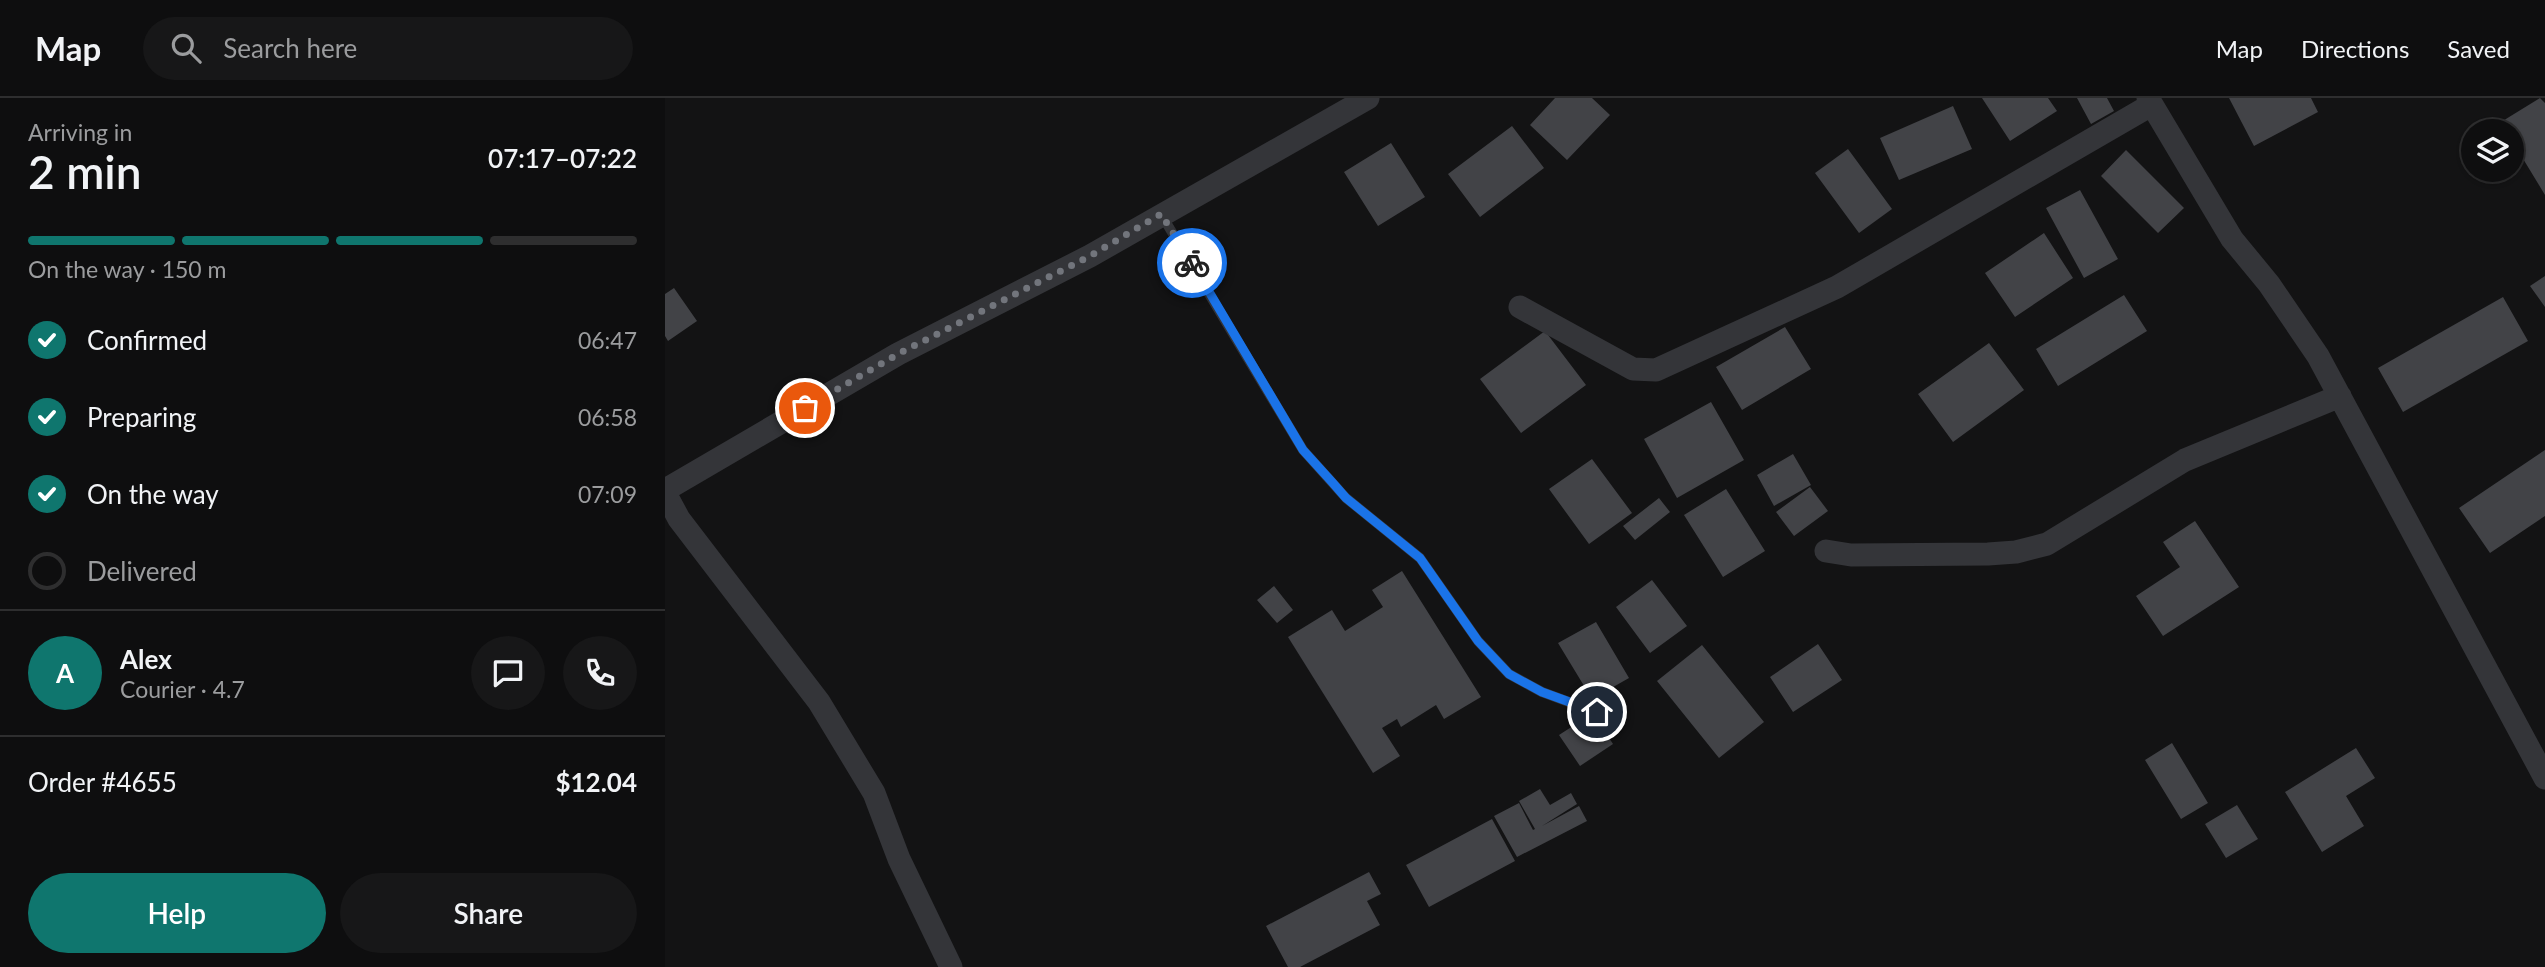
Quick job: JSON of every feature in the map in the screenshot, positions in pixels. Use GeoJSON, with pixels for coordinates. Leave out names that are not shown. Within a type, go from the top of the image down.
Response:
{"type":"FeatureCollection","features":[{"type":"Feature","properties":{"kind":"street"},"geometry":{"type":"LineString","coordinates":[[951,967],[899,859],[874,793],[819,702],[680,519],[665,491],[898,354],[1090,256],[1368,98]]}},
{"type":"Feature","properties":{"kind":"street"},"geometry":{"type":"LineString","coordinates":[[1520,307],[1633,369],[1656,370],[1837,287],[2149,102],[2232,239],[2276,294],[2318,356],[2545,778]]}},
{"type":"Feature","properties":{"kind":"street"},"geometry":{"type":"LineString","coordinates":[[1826,551],[1851,555],[1988,554],[2016,552],[2047,544],[2185,460],[2340,396]]}},
{"type":"Feature","properties":{"kind":"lane"},"geometry":{"type":"LineString","coordinates":[[1161,214],[1303,450],[1346,498],[1420,558],[1478,641],[1509,674],[1542,692],[1597,712]]}},
{"type":"Feature","properties":{"kind":"building"},"geometry":{"type":"Polygon","coordinates":[[[1555,98],[1592,98],[1610,115],[1567,160],[1530,125],[1555,98]]]}},
{"type":"Feature","properties":{"kind":"building"},"geometry":{"type":"Polygon","coordinates":[[[1982,98],[2048,98],[2057,111],[2010,141],[1982,98]]]}},
{"type":"Feature","properties":{"kind":"building"},"geometry":{"type":"Polygon","coordinates":[[[2077,98],[2107,98],[2114,111],[2091,124],[2077,98]]]}},
{"type":"Feature","properties":{"kind":"building"},"geometry":{"type":"Polygon","coordinates":[[[2229,98],[2311,98],[2318,112],[2254,146],[2229,98]]]}},
{"type":"Feature","properties":{"kind":"building"},"geometry":{"type":"Polygon","coordinates":[[[2540,98],[2545,103],[2545,195],[2524,160],[2524,119],[2506,119],[2540,98]]]}},
{"type":"Feature","properties":{"kind":"building"},"geometry":{"type":"Polygon","coordinates":[[[1953,106],[1972,149],[1899,180],[1880,138],[1953,106]]]}},
{"type":"Feature","properties":{"kind":"building"},"geometry":{"type":"Polygon","coordinates":[[[1512,126],[1544,168],[1480,217],[1448,174],[1512,126]]]}},
{"type":"Feature","properties":{"kind":"building"},"geometry":{"type":"Polygon","coordinates":[[[1391,143],[1425,197],[1378,226],[1344,172],[1391,143]]]}},
{"type":"Feature","properties":{"kind":"building"},"geometry":{"type":"Polygon","coordinates":[[[1848,149],[1892,209],[1859,233],[1815,173],[1848,149]]]}},
{"type":"Feature","properties":{"kind":"building"},"geometry":{"type":"Polygon","coordinates":[[[2126,150],[2184,208],[2158,233],[2101,176],[2126,150]]]}},
{"type":"Feature","properties":{"kind":"building"},"geometry":{"type":"Polygon","coordinates":[[[2080,190],[2118,259],[2084,278],[2046,208],[2080,190]]]}},
{"type":"Feature","properties":{"kind":"building"},"geometry":{"type":"Polygon","coordinates":[[[2044,233],[2073,278],[2015,317],[1985,273],[2044,233]]]}},
{"type":"Feature","properties":{"kind":"building"},"geometry":{"type":"Polygon","coordinates":[[[2545,276],[2545,307],[2530,286],[2545,276]]]}},
{"type":"Feature","properties":{"kind":"building"},"geometry":{"type":"Polygon","coordinates":[[[674,288],[697,321],[668,341],[665,336],[665,294],[674,288]]]}},
{"type":"Feature","properties":{"kind":"building"},"geometry":{"type":"Polygon","coordinates":[[[2124,295],[2147,331],[2058,386],[2036,349],[2124,295]]]}},
{"type":"Feature","properties":{"kind":"building"},"geometry":{"type":"Polygon","coordinates":[[[2503,297],[2528,341],[2403,412],[2378,368],[2503,297]]]}},
{"type":"Feature","properties":{"kind":"building"},"geometry":{"type":"Polygon","coordinates":[[[1785,327],[1811,369],[1742,410],[1716,367],[1785,327]]]}},
{"type":"Feature","properties":{"kind":"building"},"geometry":{"type":"Polygon","coordinates":[[[1545,331],[1586,385],[1521,433],[1480,379],[1545,331]]]}},
{"type":"Feature","properties":{"kind":"building"},"geometry":{"type":"Polygon","coordinates":[[[1989,343],[2024,390],[1953,442],[1918,394],[1989,343]]]}},
{"type":"Feature","properties":{"kind":"building"},"geometry":{"type":"Polygon","coordinates":[[[1711,402],[1744,460],[1677,498],[1644,439],[1711,402]]]}},
{"type":"Feature","properties":{"kind":"building"},"geometry":{"type":"Polygon","coordinates":[[[2545,450],[2545,516],[2490,553],[2459,508],[2545,450]]]}},
{"type":"Feature","properties":{"kind":"building"},"geometry":{"type":"Polygon","coordinates":[[[1793,454],[1811,485],[1774,506],[1757,475],[1793,454]]]}},
{"type":"Feature","properties":{"kind":"building"},"geometry":{"type":"Polygon","coordinates":[[[1592,459],[1632,513],[1589,544],[1549,489],[1592,459]]]}},
{"type":"Feature","properties":{"kind":"building"},"geometry":{"type":"Polygon","coordinates":[[[1810,487],[1828,511],[1794,536],[1776,512],[1810,487]]]}},
{"type":"Feature","properties":{"kind":"building"},"geometry":{"type":"Polygon","coordinates":[[[1726,489],[1765,551],[1723,577],[1684,515],[1726,489]]]}},
{"type":"Feature","properties":{"kind":"building"},"geometry":{"type":"Polygon","coordinates":[[[1659,498],[1670,512],[1635,540],[1623,526],[1659,498]]]}},
{"type":"Feature","properties":{"kind":"building"},"geometry":{"type":"Polygon","coordinates":[[[2195,521],[2239,587],[2163,636],[2136,596],[2180,567],[2163,542],[2195,521]]]}},
{"type":"Feature","properties":{"kind":"building"},"geometry":{"type":"Polygon","coordinates":[[[1402,571],[1481,697],[1444,719],[1436,705],[1401,727],[1397,719],[1382,728],[1400,756],[1373,773],[1288,637],[1332,610],[1345,631],[1383,607],[1372,590],[1402,571]]]}},
{"type":"Feature","properties":{"kind":"building"},"geometry":{"type":"Polygon","coordinates":[[[1652,580],[1687,626],[1650,653],[1616,607],[1652,580]]]}},
{"type":"Feature","properties":{"kind":"building"},"geometry":{"type":"Polygon","coordinates":[[[1274,586],[1293,610],[1277,623],[1257,600],[1274,586]]]}},
{"type":"Feature","properties":{"kind":"building"},"geometry":{"type":"Polygon","coordinates":[[[1596,622],[1629,678],[1592,699],[1558,643],[1596,622]]]}},
{"type":"Feature","properties":{"kind":"building"},"geometry":{"type":"Polygon","coordinates":[[[1818,644],[1842,680],[1793,712],[1770,677],[1818,644]]]}},
{"type":"Feature","properties":{"kind":"building"},"geometry":{"type":"Polygon","coordinates":[[[1702,645],[1764,722],[1719,758],[1657,681],[1702,645]]]}},
{"type":"Feature","properties":{"kind":"building"},"geometry":{"type":"Polygon","coordinates":[[[1593,713],[1613,744],[1580,766],[1559,735],[1593,713]]]}},
{"type":"Feature","properties":{"kind":"building"},"geometry":{"type":"Polygon","coordinates":[[[2172,743],[2208,803],[2181,819],[2145,760],[2172,743]]]}},
{"type":"Feature","properties":{"kind":"building"},"geometry":{"type":"Polygon","coordinates":[[[2356,748],[2375,778],[2346,796],[2364,826],[2322,852],[2285,792],[2356,748]]]}},
{"type":"Feature","properties":{"kind":"building"},"geometry":{"type":"Polygon","coordinates":[[[1540,789],[1550,805],[1571,793],[1577,804],[1542,826],[1579,806],[1587,821],[1517,857],[1494,816],[1519,803],[1533,830],[1535,829],[1519,801],[1540,789]]]}},
{"type":"Feature","properties":{"kind":"building"},"geometry":{"type":"Polygon","coordinates":[[[2237,805],[2258,839],[2226,858],[2205,824],[2237,805]]]}},
{"type":"Feature","properties":{"kind":"building"},"geometry":{"type":"Polygon","coordinates":[[[1492,819],[1515,861],[1429,907],[1406,865],[1492,819]]]}},
{"type":"Feature","properties":{"kind":"building"},"geometry":{"type":"Polygon","coordinates":[[[1369,872],[1381,894],[1367,901],[1380,925],[1300,967],[1288,967],[1266,926],[1369,872]]]}},
{"type":"Feature","properties":{"kind":"way so far"},"geometry":{"type":"LineString","coordinates":[[805,408],[898,354],[1090,256],[1161,214],[1192,263]]}},
{"type":"Feature","properties":{"kind":"route"},"geometry":{"type":"LineString","coordinates":[[1192,263],[1303,450],[1346,498],[1420,558],[1478,641],[1509,674],[1542,692],[1597,712]]}}]}
